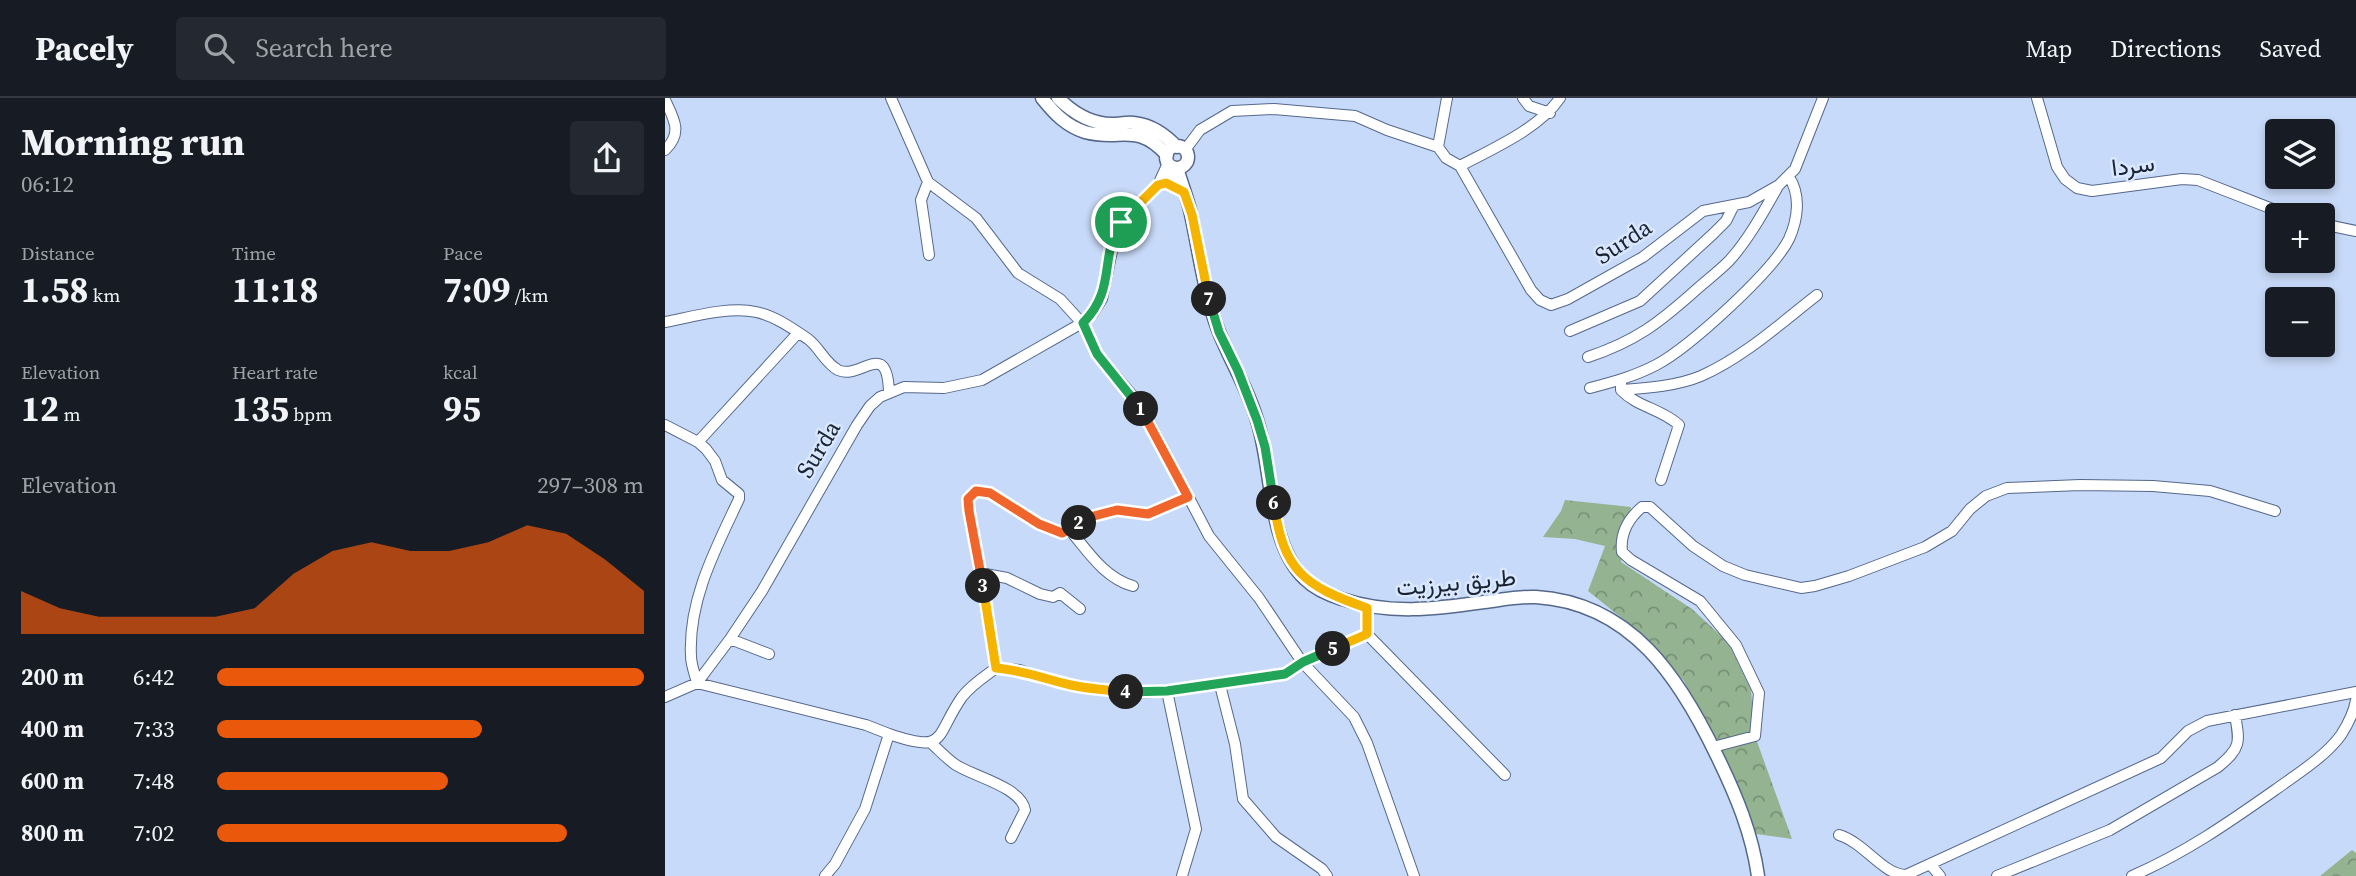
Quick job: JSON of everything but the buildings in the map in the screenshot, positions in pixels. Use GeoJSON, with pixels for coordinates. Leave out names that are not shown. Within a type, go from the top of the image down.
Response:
{"type":"FeatureCollection","features":[{"type":"Feature","properties":{"kind":"main road"},"geometry":{"type":"LineString","coordinates":[[1042,98],[1055,114],[1075,128],[1097,134],[1147,137],[1177,157],[1192,215]]}},
{"type":"Feature","properties":{"kind":"main road"},"geometry":{"type":"LineString","coordinates":[[1058,98],[1088,120],[1110,124],[1133,122],[1159,131],[1177,157],[1192,215]]}},
{"type":"Feature","properties":{"kind":"main road","name":"طريق بيرزيت"},"geometry":{"type":"LineString","coordinates":[[1192,215],[1200,261],[1219,332],[1257,420],[1269,470],[1277,530],[1287,554],[1304,579],[1318,589],[1367,608],[1425,609],[1538,597],[1576,604],[1598,612],[1622,626],[1643,643],[1685,694],[1737,797],[1748,827],[1758,876]]}},
{"type":"Feature","properties":{"kind":"street"},"geometry":{"type":"LineString","coordinates":[[891,98],[928,182],[976,218],[1019,274],[1060,299],[1083,323],[1097,354],[1136,400],[1209,536],[1259,598],[1303,662],[1354,717],[1367,743],[1415,876]]}},
{"type":"Feature","properties":{"kind":"street"},"geometry":{"type":"LineString","coordinates":[[1439,147],[1447,98]]}},
{"type":"Feature","properties":{"kind":"street"},"geometry":{"type":"LineString","coordinates":[[1523,98],[1529,106],[1549,113]]}},
{"type":"Feature","properties":{"kind":"street"},"geometry":{"type":"LineString","coordinates":[[1460,166],[1549,113],[1560,98]]}},
{"type":"Feature","properties":{"kind":"street","name":"Surda"},"geometry":{"type":"LineString","coordinates":[[665,696],[697,682],[730,639],[762,591],[870,406],[889,392],[916,386],[944,388],[982,380],[1083,323],[1102,299],[1117,227],[1162,184],[1177,157],[1200,130],[1232,111],[1274,109],[1355,116],[1439,147],[1446,158],[1460,166],[1531,290],[1540,300],[1551,305],[1568,299],[1643,257],[1703,211],[1733,207],[1764,195],[1779,185],[1789,177],[1806,144],[1823,98]]}},
{"type":"Feature","properties":{"kind":"street","name":"سردا"},"geometry":{"type":"LineString","coordinates":[[2037,98],[2057,167],[2065,179],[2077,188],[2092,191],[2182,179],[2199,180],[2265,206]]}},
{"type":"Feature","properties":{"kind":"street"},"geometry":{"type":"LineString","coordinates":[[665,100],[674,118],[677,133],[665,149]]}},
{"type":"Feature","properties":{"kind":"street"},"geometry":{"type":"LineString","coordinates":[[1621,385],[1689,343],[1767,268],[1788,240],[1794,223],[1797,208],[1795,186],[1789,177]]}},
{"type":"Feature","properties":{"kind":"street"},"geometry":{"type":"LineString","coordinates":[[928,182],[921,200],[929,255]]}},
{"type":"Feature","properties":{"kind":"street"},"geometry":{"type":"LineString","coordinates":[[1162,184],[1184,192]]}},
{"type":"Feature","properties":{"kind":"street"},"geometry":{"type":"LineString","coordinates":[[1588,357],[1610,350],[1648,331],[1730,260],[1779,185]]}},
{"type":"Feature","properties":{"kind":"street"},"geometry":{"type":"LineString","coordinates":[[1570,331],[1640,301],[1713,234],[1733,207]]}},
{"type":"Feature","properties":{"kind":"street"},"geometry":{"type":"LineString","coordinates":[[2335,227],[2356,231]]}},
{"type":"Feature","properties":{"kind":"street"},"geometry":{"type":"LineString","coordinates":[[1590,388],[1677,383],[1702,376],[1761,339],[1817,295]]}},
{"type":"Feature","properties":{"kind":"street"},"geometry":{"type":"LineString","coordinates":[[665,321],[746,310],[772,317],[818,348],[829,363],[839,370],[851,372],[868,363],[878,364],[886,372],[889,392]]}},
{"type":"Feature","properties":{"kind":"street"},"geometry":{"type":"LineString","coordinates":[[698,442],[798,333]]}},
{"type":"Feature","properties":{"kind":"street"},"geometry":{"type":"LineString","coordinates":[[1621,385],[1629,397],[1672,418],[1679,425],[1661,480]]}},
{"type":"Feature","properties":{"kind":"street"},"geometry":{"type":"LineString","coordinates":[[665,425],[698,442],[710,453],[722,480],[735,489],[739,499],[706,572],[696,603],[691,658],[697,682],[866,725],[908,740],[931,743],[954,764],[1004,788],[1020,799],[1025,810],[1011,838]]}},
{"type":"Feature","properties":{"kind":"street"},"geometry":{"type":"LineString","coordinates":[[1713,747],[1755,736],[1759,692],[1736,645],[1700,601],[1622,552],[1621,540],[1625,527],[1641,507],[1650,507],[1693,546],[1723,566],[1745,575],[1801,587],[1815,586],[1849,576],[1925,547],[1952,531],[1970,509],[1986,496],[2007,488],[2153,486],[2210,491],[2275,510]]}},
{"type":"Feature","properties":{"kind":"street"},"geometry":{"type":"LineString","coordinates":[[996,668],[969,511],[968,499],[976,491],[990,493],[1039,524],[1062,533],[1090,517],[1117,510],[1148,514],[1188,497]]}},
{"type":"Feature","properties":{"kind":"street"},"geometry":{"type":"LineString","coordinates":[[1069,529],[1105,571],[1133,586]]}},
{"type":"Feature","properties":{"kind":"street"},"geometry":{"type":"LineString","coordinates":[[980,573],[1007,578],[1040,594],[1053,597],[1060,593],[1080,609]]}},
{"type":"Feature","properties":{"kind":"street"},"geometry":{"type":"LineString","coordinates":[[1367,608],[1367,634],[1505,775]]}},
{"type":"Feature","properties":{"kind":"street"},"geometry":{"type":"LineString","coordinates":[[931,743],[940,736],[972,686],[996,668],[1020,670],[1076,686],[1140,693],[1167,691],[1285,674],[1303,662],[1367,634]]}},
{"type":"Feature","properties":{"kind":"street"},"geometry":{"type":"LineString","coordinates":[[730,639],[769,654]]}},
{"type":"Feature","properties":{"kind":"street"},"geometry":{"type":"LineString","coordinates":[[1220,685],[1235,744],[1243,799],[1276,837],[1322,869],[1327,876]]}},
{"type":"Feature","properties":{"kind":"street"},"geometry":{"type":"LineString","coordinates":[[1167,691],[1196,830],[1182,876]]}},
{"type":"Feature","properties":{"kind":"street"},"geometry":{"type":"LineString","coordinates":[[1839,835],[1848,837],[1865,849],[1892,873],[1906,876],[2161,758],[2197,725],[2356,692]]}},
{"type":"Feature","properties":{"kind":"street"},"geometry":{"type":"LineString","coordinates":[[2132,876],[2202,841],[2294,776],[2341,735],[2356,700]]}},
{"type":"Feature","properties":{"kind":"street"},"geometry":{"type":"LineString","coordinates":[[1997,876],[2110,830],[2218,767],[2234,754],[2238,746],[2235,715]]}},
{"type":"Feature","properties":{"kind":"street"},"geometry":{"type":"LineString","coordinates":[[825,876],[835,864],[865,809],[883,748],[890,734]]}},
{"type":"Feature","properties":{"kind":"street"},"geometry":{"type":"LineString","coordinates":[[1930,864],[1940,876]]}},
{"type":"Feature","properties":{"kind":"green space"},"geometry":{"type":"Polygon","coordinates":[[[1565,500],[1631,507],[1621,562],[1692,609],[1728,642],[1751,690],[1755,736],[1792,839],[1749,833],[1684,681],[1643,635],[1588,591],[1605,546],[1575,539],[1543,537],[1561,511],[1565,500]]]}},
{"type":"Feature","properties":{"kind":"green space"},"geometry":{"type":"Polygon","coordinates":[[[2352,850],[2356,853],[2356,876],[2320,876],[2352,850]]]}},
{"type":"Feature","properties":{"kind":"route"},"geometry":{"type":"LineString","coordinates":[[1166,183],[1177,186],[1184,192],[1192,215],[1200,261],[1219,332],[1249,396],[1265,447],[1277,530],[1287,554],[1304,579],[1318,589],[1367,608],[1367,634],[1303,662],[1285,674],[1220,685],[1140,693],[1076,686],[1020,670],[996,668],[969,511],[968,499],[976,491],[990,493],[1039,524],[1062,533],[1090,517],[1117,510],[1148,514],[1188,497],[1147,418],[1136,400],[1097,354],[1083,323],[1102,299],[1115,234],[1121,222],[1158,185],[1166,183]]}}]}
